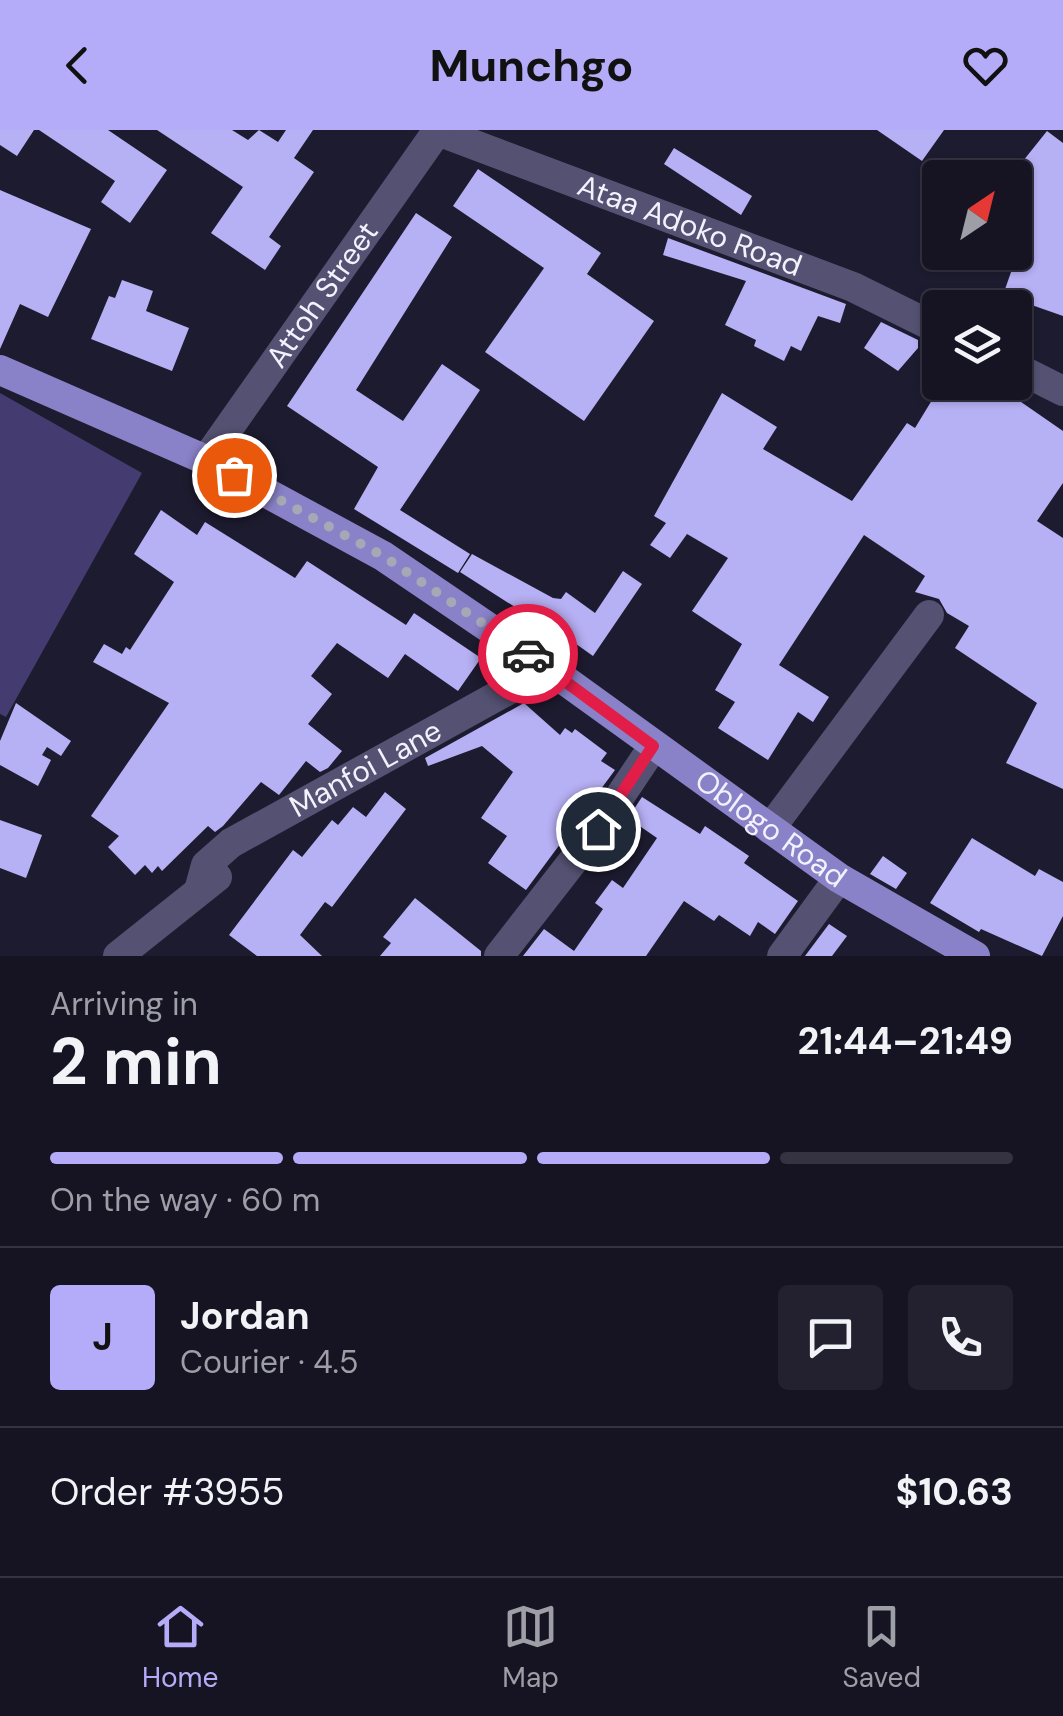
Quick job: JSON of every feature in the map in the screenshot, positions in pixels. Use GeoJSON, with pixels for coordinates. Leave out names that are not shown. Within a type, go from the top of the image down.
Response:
{"type":"FeatureCollection","features":[{"type":"Feature","properties":{"kind":"main road","name":"Oblogo Road"},"geometry":{"type":"LineString","coordinates":[[0,370],[206,460],[383,556],[548,668],[839,878],[975,956]]}},
{"type":"Feature","properties":{"kind":"street","name":"Ataa Adoko Road"},"geometry":{"type":"LineString","coordinates":[[437,130],[853,287],[922,321]]}},
{"type":"Feature","properties":{"kind":"street","name":"Attoh Street"},"geometry":{"type":"LineString","coordinates":[[206,460],[437,130]]}},
{"type":"Feature","properties":{"kind":"street"},"geometry":{"type":"LineString","coordinates":[[1032,376],[1063,391]]}},
{"type":"Feature","properties":{"kind":"street"},"geometry":{"type":"LineString","coordinates":[[770,829],[929,615]]}},
{"type":"Feature","properties":{"kind":"street","name":"Manfoi Lane"},"geometry":{"type":"LineString","coordinates":[[200,887],[206,866],[231,843],[548,668]]}},
{"type":"Feature","properties":{"kind":"street"},"geometry":{"type":"LineString","coordinates":[[499,956],[598,829],[653,746]]}},
{"type":"Feature","properties":{"kind":"street","name":"Manfoi Lane"},"geometry":{"type":"LineString","coordinates":[[118,956],[200,887],[228,870]]}},
{"type":"Feature","properties":{"kind":"street"},"geometry":{"type":"LineString","coordinates":[[782,956],[839,878]]}},
{"type":"Feature","properties":{"kind":"shaded area"},"geometry":{"type":"Polygon","coordinates":[[[0,393],[142,473],[6,717],[0,714],[0,393]]]}},
{"type":"Feature","properties":{"kind":"building"},"geometry":{"type":"Polygon","coordinates":[[[0,130],[34,130],[17,156],[0,145],[0,130]]]}},
{"type":"Feature","properties":{"kind":"building"},"geometry":{"type":"Polygon","coordinates":[[[39,130],[108,130],[167,170],[130,223],[101,202],[115,181],[39,130]]]}},
{"type":"Feature","properties":{"kind":"building"},"geometry":{"type":"Polygon","coordinates":[[[157,130],[232,130],[248,140],[259,130],[278,142],[286,130],[313,130],[294,158],[314,172],[269,237],[281,246],[265,270],[211,233],[243,187],[157,130]]]}},
{"type":"Feature","properties":{"kind":"building"},"geometry":{"type":"Polygon","coordinates":[[[877,130],[944,130],[922,161],[877,130]]]}},
{"type":"Feature","properties":{"kind":"building"},"geometry":{"type":"Polygon","coordinates":[[[1047,131],[1063,143],[1063,316],[1032,305],[1032,290],[1005,290],[1012,270],[1032,270],[1032,160],[1024,160],[1047,131]]]}},
{"type":"Feature","properties":{"kind":"building"},"geometry":{"type":"Polygon","coordinates":[[[674,148],[752,196],[741,215],[664,164],[674,148]]]}},
{"type":"Feature","properties":{"kind":"building"},"geometry":{"type":"Polygon","coordinates":[[[478,169],[601,253],[587,274],[654,321],[584,421],[485,352],[544,268],[453,206],[478,169]]]}},
{"type":"Feature","properties":{"kind":"building"},"geometry":{"type":"Polygon","coordinates":[[[0,190],[91,229],[48,317],[20,304],[0,349],[0,190]]]}},
{"type":"Feature","properties":{"kind":"building"},"geometry":{"type":"Polygon","coordinates":[[[416,213],[452,237],[356,390],[403,421],[442,364],[480,390],[400,510],[470,554],[458,573],[354,509],[378,467],[287,406],[416,213]]]}},
{"type":"Feature","properties":{"kind":"building"},"geometry":{"type":"Polygon","coordinates":[[[668,238],[846,304],[840,323],[818,316],[801,351],[791,346],[784,361],[754,346],[756,340],[725,325],[746,281],[663,255],[668,238]]]}},
{"type":"Feature","properties":{"kind":"building"},"geometry":{"type":"Polygon","coordinates":[[[122,280],[153,291],[146,311],[189,328],[172,371],[91,339],[109,296],[115,298],[122,280]]]}},
{"type":"Feature","properties":{"kind":"building"},"geometry":{"type":"Polygon","coordinates":[[[881,322],[918,340],[918,348],[898,371],[864,348],[881,322]]]}},
{"type":"Feature","properties":{"kind":"building"},"geometry":{"type":"Polygon","coordinates":[[[722,393],[777,427],[763,449],[852,501],[907,423],[915,428],[932,400],[1018,400],[1063,431],[1063,483],[1037,521],[1063,538],[1063,789],[1006,763],[1037,703],[955,648],[969,626],[947,613],[939,599],[915,592],[925,576],[864,535],[779,665],[829,697],[813,722],[798,712],[768,760],[718,728],[735,702],[715,690],[742,644],[692,611],[728,558],[687,534],[670,558],[650,545],[666,523],[654,516],[722,393]]]}},
{"type":"Feature","properties":{"kind":"building"},"geometry":{"type":"Polygon","coordinates":[[[161,510],[197,535],[205,522],[295,578],[307,561],[406,625],[414,613],[481,658],[458,691],[405,654],[388,678],[337,643],[311,676],[332,694],[308,724],[342,751],[328,768],[320,772],[306,761],[279,795],[261,782],[215,832],[208,826],[162,871],[158,866],[152,873],[145,865],[135,875],[108,847],[119,836],[91,816],[169,703],[93,662],[104,644],[122,654],[126,647],[130,650],[174,582],[134,554],[161,510]]]}},
{"type":"Feature","properties":{"kind":"building"},"geometry":{"type":"Polygon","coordinates":[[[472,554],[553,598],[561,599],[566,592],[595,613],[623,571],[642,584],[593,656],[531,612],[529,616],[460,572],[472,554]]]}},
{"type":"Feature","properties":{"kind":"building"},"geometry":{"type":"Polygon","coordinates":[[[16,703],[71,741],[61,756],[47,747],[42,755],[51,760],[38,786],[0,765],[0,741],[16,703]]]}},
{"type":"Feature","properties":{"kind":"building"},"geometry":{"type":"Polygon","coordinates":[[[524,703],[560,735],[565,728],[572,733],[575,729],[607,753],[601,761],[615,770],[526,890],[488,863],[507,836],[481,818],[513,772],[482,746],[428,766],[425,758],[524,703]]]}},
{"type":"Feature","properties":{"kind":"building"},"geometry":{"type":"Polygon","coordinates":[[[385,792],[406,809],[332,907],[325,902],[300,935],[322,956],[257,956],[229,935],[293,850],[302,857],[332,820],[338,825],[353,807],[366,817],[385,792]]]}},
{"type":"Feature","properties":{"kind":"building"},"geometry":{"type":"Polygon","coordinates":[[[642,797],[700,834],[705,826],[749,856],[744,863],[798,901],[775,934],[758,922],[750,936],[719,915],[714,921],[684,901],[646,956],[523,956],[544,929],[574,951],[603,909],[595,903],[612,880],[623,888],[657,838],[628,818],[642,797]]]}},
{"type":"Feature","properties":{"kind":"building"},"geometry":{"type":"Polygon","coordinates":[[[0,820],[42,835],[26,878],[0,868],[0,820]]]}},
{"type":"Feature","properties":{"kind":"building"},"geometry":{"type":"Polygon","coordinates":[[[972,838],[1035,876],[1039,869],[1063,882],[1063,916],[1042,956],[981,929],[979,932],[930,903],[972,838]]]}},
{"type":"Feature","properties":{"kind":"building"},"geometry":{"type":"Polygon","coordinates":[[[883,856],[907,873],[896,889],[870,874],[883,856]]]}},
{"type":"Feature","properties":{"kind":"building"},"geometry":{"type":"Polygon","coordinates":[[[415,898],[481,951],[481,956],[380,956],[391,943],[383,937],[415,898]]]}},
{"type":"Feature","properties":{"kind":"building"},"geometry":{"type":"Polygon","coordinates":[[[829,924],[847,936],[832,956],[805,956],[829,924]]]}},
{"type":"Feature","properties":{"kind":"way so far"},"geometry":{"type":"LineString","coordinates":[[234,475],[383,556],[528,654]]}},
{"type":"Feature","properties":{"kind":"route"},"geometry":{"type":"LineString","coordinates":[[528,654],[653,746],[598,829]]}}]}
